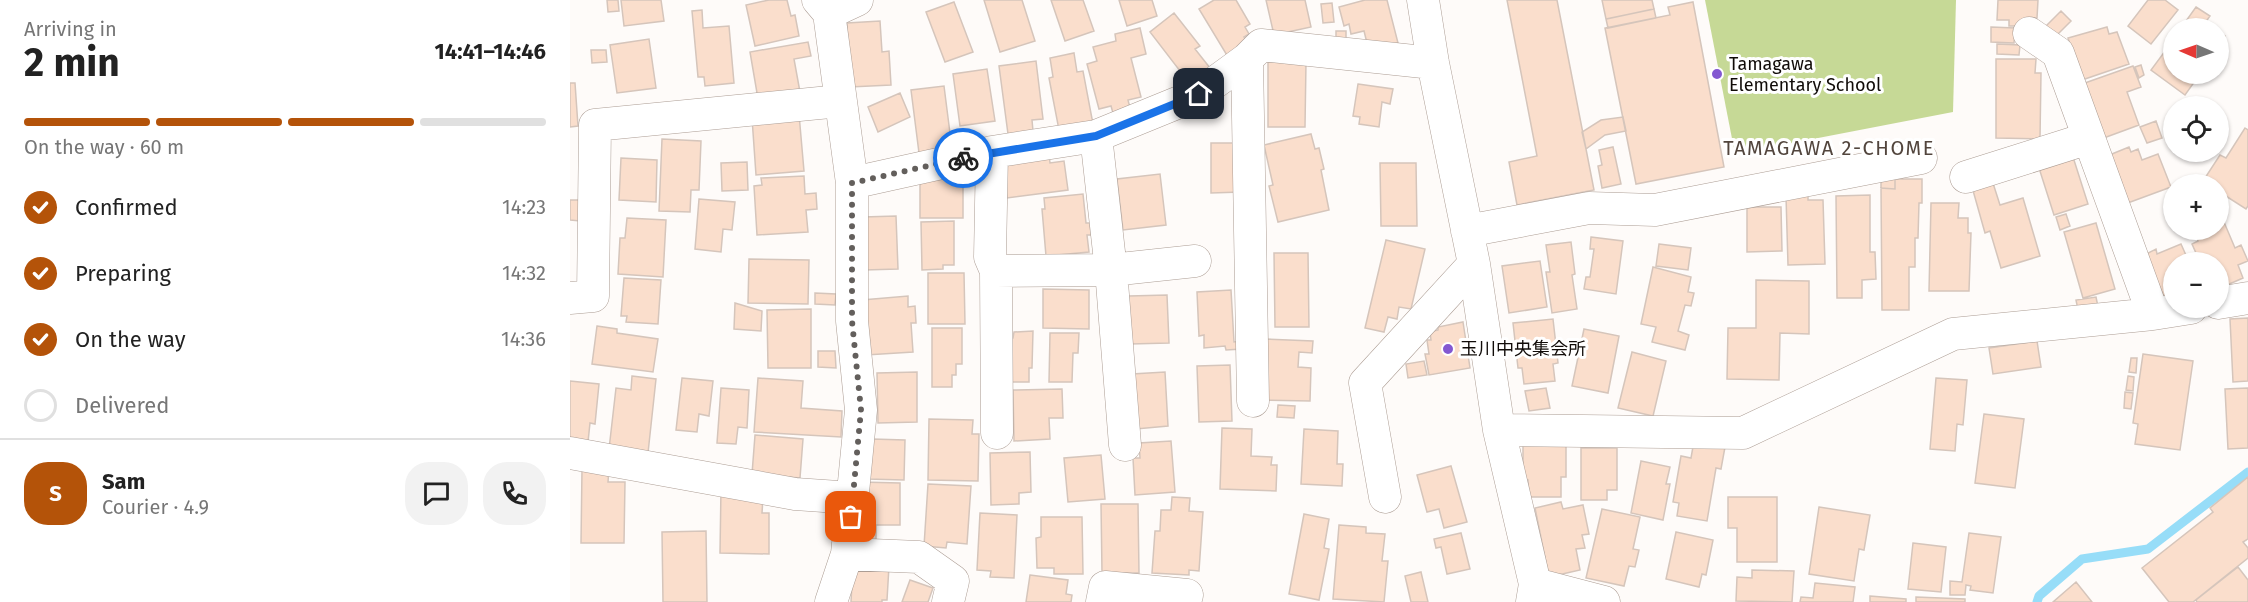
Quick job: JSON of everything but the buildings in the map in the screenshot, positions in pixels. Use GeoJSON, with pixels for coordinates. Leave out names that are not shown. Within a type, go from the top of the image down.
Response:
{"type":"FeatureCollection","features":[{"type":"Feature","properties":{"kind":"street"},"geometry":{"type":"LineString","coordinates":[[831,602],[847,554],[861,410],[852,321],[852,183],[823,7],[857,0]]}},
{"type":"Feature","properties":{"kind":"street"},"geometry":{"type":"LineString","coordinates":[[1423,0],[1433,63],[1474,264],[1500,430],[1534,593],[1604,602]]}},
{"type":"Feature","properties":{"kind":"street"},"geometry":{"type":"LineString","coordinates":[[2029,33],[2058,53],[2153,314]]}},
{"type":"Feature","properties":{"kind":"street"},"geometry":{"type":"LineString","coordinates":[[852,183],[992,152],[1096,136],[1199,94],[1247,59],[1261,45],[1433,63]]}},
{"type":"Feature","properties":{"kind":"street"},"geometry":{"type":"LineString","coordinates":[[1247,59],[1253,401]]}},
{"type":"Feature","properties":{"kind":"street"},"geometry":{"type":"LineString","coordinates":[[570,298],[593,296],[595,124],[840,100]]}},
{"type":"Feature","properties":{"kind":"street"},"geometry":{"type":"LineString","coordinates":[[1096,136],[1111,270],[1125,445]]}},
{"type":"Feature","properties":{"kind":"street"},"geometry":{"type":"LineString","coordinates":[[1966,177],[2089,138]]}},
{"type":"Feature","properties":{"kind":"street"},"geometry":{"type":"LineString","coordinates":[[992,152],[990,257],[996,271],[997,433]]}},
{"type":"Feature","properties":{"kind":"street"},"geometry":{"type":"LineString","coordinates":[[1467,231],[1589,208],[1655,210],[1921,158]]}},
{"type":"Feature","properties":{"kind":"street"},"geometry":{"type":"LineString","coordinates":[[996,271],[1111,270],[1195,261]]}},
{"type":"Feature","properties":{"kind":"street"},"geometry":{"type":"LineString","coordinates":[[1385,497],[1365,383],[1474,264]]}},
{"type":"Feature","properties":{"kind":"street"},"geometry":{"type":"LineString","coordinates":[[2229,301],[2248,298]]}},
{"type":"Feature","properties":{"kind":"street"},"geometry":{"type":"LineString","coordinates":[[1500,430],[1743,434],[1953,334],[2163,312]]}},
{"type":"Feature","properties":{"kind":"street"},"geometry":{"type":"LineString","coordinates":[[570,453],[795,494],[853,498]]}},
{"type":"Feature","properties":{"kind":"street"},"geometry":{"type":"LineString","coordinates":[[847,554],[919,557],[953,581],[952,600]]}},
{"type":"Feature","properties":{"kind":"street"},"geometry":{"type":"LineString","coordinates":[[1102,602],[1105,587],[1186,595],[1185,602]]}},
{"type":"Feature","properties":{"kind":"green space"},"geometry":{"type":"Polygon","coordinates":[[[1705,0],[1956,0],[1953,112],[1735,154],[1705,0]]]}},
{"type":"Feature","properties":{"kind":"waterway"},"geometry":{"type":"LineString","coordinates":[[2037,602],[2039,596],[2082,559],[2148,549],[2248,472]]}},
{"type":"Feature","properties":{"kind":"way so far"},"geometry":{"type":"LineString","coordinates":[[851,517],[861,410],[852,321],[852,183],[963,158]]}},
{"type":"Feature","properties":{"kind":"place","name":"Tamagawa Elementary School"},"geometry":{"type":"Point","coordinates":[1717,74]}},
{"type":"Feature","properties":{"kind":"place","name":"玉川中央集会所"},"geometry":{"type":"Point","coordinates":[1448,349]}},
{"type":"Feature","properties":{"kind":"district","name":"TAMAGAWA 2-CHOME"},"geometry":{"type":"Point","coordinates":[1829,148]}},
{"type":"Feature","properties":{"kind":"route"},"geometry":{"type":"LineString","coordinates":[[963,158],[1096,136],[1199,94]]}}]}
